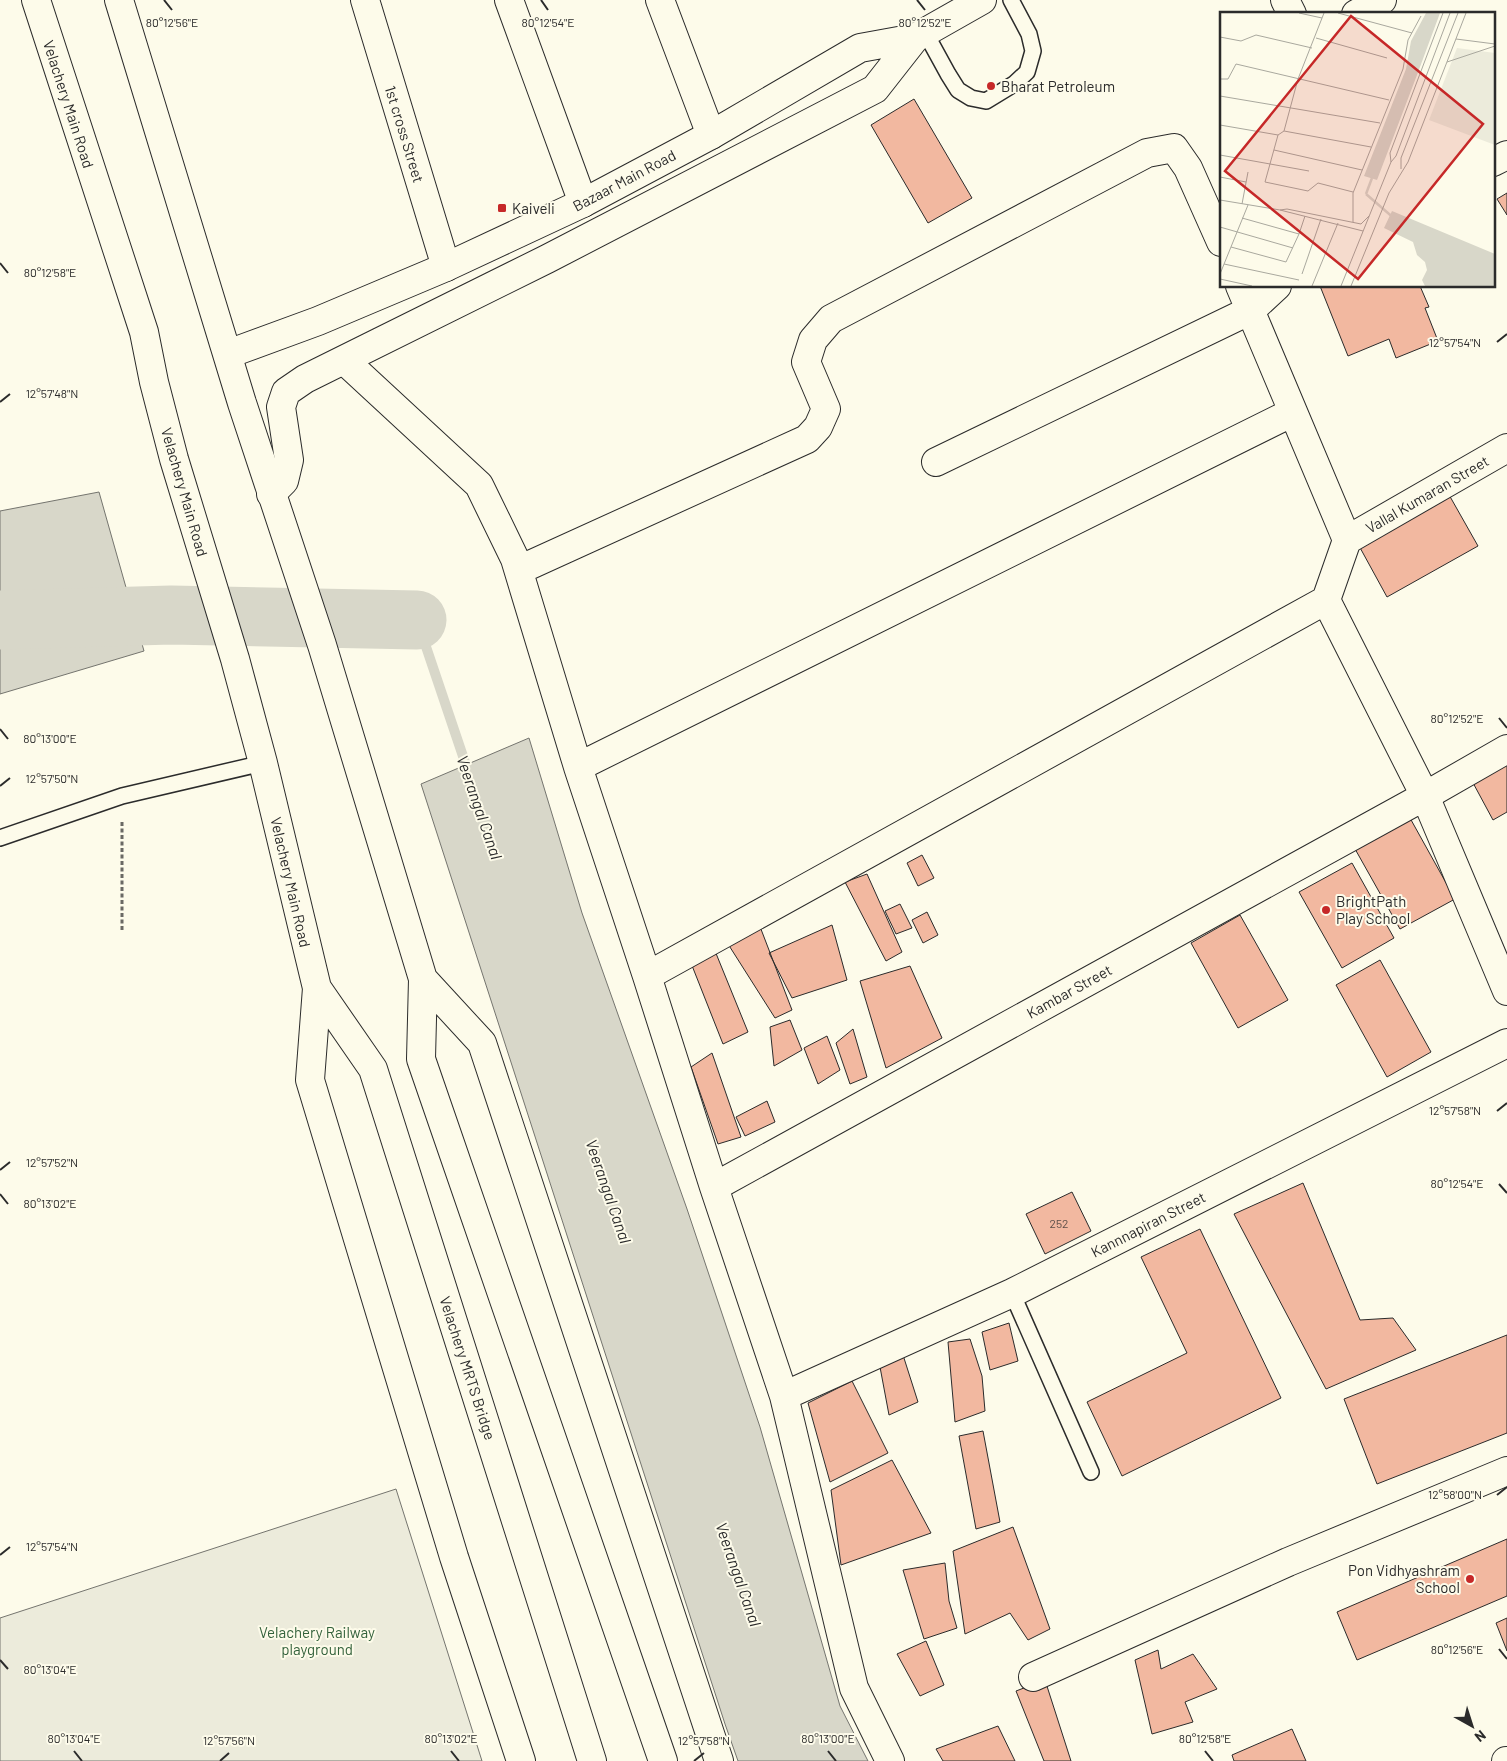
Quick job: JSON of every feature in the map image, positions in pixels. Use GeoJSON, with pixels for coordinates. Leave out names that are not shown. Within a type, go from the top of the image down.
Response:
{"type":"FeatureCollection","features":[{"type":"Feature","properties":{"kind":"street","name":"Velachery Main Road"},"geometry":{"type":"LineString","coordinates":[[36,0],[144,332],[154,382],[174,459],[235,658],[263,763],[316,988]]}},
{"type":"Feature","properties":{"kind":"street"},"geometry":{"type":"LineString","coordinates":[[118,0],[271,494],[322,645],[423,980],[421,1059],[663,1761]]}},
{"type":"Feature","properties":{"kind":"street","name":"1st cross Street"},"geometry":{"type":"LineString","coordinates":[[365,0],[446,267]]}},
{"type":"Feature","properties":{"kind":"street"},"geometry":{"type":"LineString","coordinates":[[509,0],[583,203]]}},
{"type":"Feature","properties":{"kind":"street"},"geometry":{"type":"LineString","coordinates":[[660,0],[711,135]]}},
{"type":"Feature","properties":{"kind":"street","name":"Bazaar Main Road"},"geometry":{"type":"LineString","coordinates":[[228,354],[318,321],[446,267],[583,203],[711,135],[860,48],[920,35],[982,0]]}},
{"type":"Feature","properties":{"kind":"street"},"geometry":{"type":"LineString","coordinates":[[1285,0],[1291,12]]}},
{"type":"Feature","properties":{"kind":"street"},"geometry":{"type":"LineString","coordinates":[[1360,12],[1382,0]]}},
{"type":"Feature","properties":{"kind":"street"},"geometry":{"type":"LineString","coordinates":[[271,494],[284,481],[289,460],[281,407],[286,392],[305,379],[345,361],[547,259],[875,89],[920,35]]}},
{"type":"Feature","properties":{"kind":"street"},"geometry":{"type":"LineString","coordinates":[[519,570],[808,439],[818,427],[826,408],[806,362],[813,340],[831,318],[1147,153],[1174,148],[1188,168],[1220,240]]}},
{"type":"Feature","properties":{"kind":"street"},"geometry":{"type":"LineString","coordinates":[[1494,162],[1507,155]]}},
{"type":"Feature","properties":{"kind":"street"},"geometry":{"type":"LineString","coordinates":[[936,462],[1246,298],[1272,288]]}},
{"type":"Feature","properties":{"kind":"street"},"geometry":{"type":"LineString","coordinates":[[647,976],[1326,600],[1347,540],[1246,298]]}},
{"type":"Feature","properties":{"kind":"street"},"geometry":{"type":"LineString","coordinates":[[345,361],[479,485],[519,570],[578,767],[784,1396],[854,1688],[890,1761]]}},
{"type":"Feature","properties":{"kind":"street"},"geometry":{"type":"LineString","coordinates":[[578,767],[1293,412]]}},
{"type":"Feature","properties":{"kind":"street","name":"Vallal Kumaran Street"},"geometry":{"type":"LineString","coordinates":[[1347,540],[1507,448]]}},
{"type":"Feature","properties":{"kind":"street"},"geometry":{"type":"LineString","coordinates":[[1326,600],[1425,796],[1507,991]]}},
{"type":"Feature","properties":{"kind":"street","name":"Kambar Street"},"geometry":{"type":"LineString","coordinates":[[714,1187],[1507,749]]}},
{"type":"Feature","properties":{"kind":"street"},"geometry":{"type":"LineString","coordinates":[[423,980],[482,1043],[719,1761]]}},
{"type":"Feature","properties":{"kind":"street"},"geometry":{"type":"LineString","coordinates":[[316,988],[310,1080],[454,1557],[521,1761]]}},
{"type":"Feature","properties":{"kind":"street","name":"Velachery MRTS Bridge"},"geometry":{"type":"LineString","coordinates":[[316,988],[373,1069],[592,1761]]}},
{"type":"Feature","properties":{"kind":"street","name":"Kannnapiran Street"},"geometry":{"type":"LineString","coordinates":[[784,1396],[1012,1293],[1507,1043]]}},
{"type":"Feature","properties":{"kind":"street"},"geometry":{"type":"LineString","coordinates":[[1032,1677],[1288,1562],[1507,1470]]}},
{"type":"Feature","properties":{"kind":"lane"},"geometry":{"type":"LineString","coordinates":[[920,35],[958,90],[971,98],[986,101],[1014,84],[1027,72],[1033,52],[1029,34],[1012,0]]}},
{"type":"Feature","properties":{"kind":"lane"},"geometry":{"type":"LineString","coordinates":[[0,838],[122,796],[263,763]]}},
{"type":"Feature","properties":{"kind":"lane"},"geometry":{"type":"LineString","coordinates":[[1012,1293],[1091,1472]]}},
{"type":"Feature","properties":{"kind":"path"},"geometry":{"type":"LineString","coordinates":[[122,796],[122,930]]}},
{"type":"Feature","properties":{"kind":"green space","name":"Velachery Railway playground"},"geometry":{"type":"Polygon","coordinates":[[[396,1489],[482,1761],[0,1761],[0,1618],[396,1489]]]}},
{"type":"Feature","properties":{"kind":"water"},"geometry":{"type":"Polygon","coordinates":[[[99,492],[144,651],[0,694],[0,511],[99,492]]]}},
{"type":"Feature","properties":{"kind":"water"},"geometry":{"type":"Polygon","coordinates":[[[529,738],[582,913],[687,1209],[760,1427],[840,1706],[868,1761],[738,1761],[725,1724],[421,784],[529,738]]]}},
{"type":"Feature","properties":{"kind":"building"},"geometry":{"type":"Polygon","coordinates":[[[914,99],[972,198],[928,223],[871,125],[914,99]]]}},
{"type":"Feature","properties":{"kind":"building"},"geometry":{"type":"Polygon","coordinates":[[[1507,193],[1507,215],[1497,199],[1507,193]]]}},
{"type":"Feature","properties":{"kind":"building"},"geometry":{"type":"Polygon","coordinates":[[[1321,288],[1421,288],[1429,307],[1425,308],[1438,341],[1396,358],[1389,339],[1348,356],[1321,288]]]}},
{"type":"Feature","properties":{"kind":"building"},"geometry":{"type":"Polygon","coordinates":[[[1448,493],[1478,546],[1387,597],[1358,544],[1448,493]]]}},
{"type":"Feature","properties":{"kind":"building"},"geometry":{"type":"Polygon","coordinates":[[[1507,761],[1507,812],[1493,820],[1472,781],[1507,761]]]}},
{"type":"Feature","properties":{"kind":"building"},"geometry":{"type":"Polygon","coordinates":[[[1405,809],[1455,899],[1400,929],[1350,840],[1405,809]]]}},
{"type":"Feature","properties":{"kind":"building"},"geometry":{"type":"Polygon","coordinates":[[[922,855],[934,878],[918,886],[907,863],[922,855]]]}},
{"type":"Feature","properties":{"kind":"building"},"geometry":{"type":"Polygon","coordinates":[[[1352,863],[1394,938],[1342,968],[1299,892],[1352,863]]]}},
{"type":"Feature","properties":{"kind":"building"},"geometry":{"type":"Polygon","coordinates":[[[867,874],[902,952],[886,961],[845,882],[867,874]]]}},
{"type":"Feature","properties":{"kind":"building"},"geometry":{"type":"Polygon","coordinates":[[[900,904],[912,928],[896,934],[885,911],[900,904]]]}},
{"type":"Feature","properties":{"kind":"building"},"geometry":{"type":"Polygon","coordinates":[[[927,912],[938,935],[923,943],[912,920],[927,912]]]}},
{"type":"Feature","properties":{"kind":"building"},"geometry":{"type":"Polygon","coordinates":[[[1240,915],[1288,1000],[1238,1028],[1191,943],[1240,915]]]}},
{"type":"Feature","properties":{"kind":"building"},"geometry":{"type":"Polygon","coordinates":[[[759,924],[792,1010],[775,1018],[728,944],[759,924]]]}},
{"type":"Feature","properties":{"kind":"building"},"geometry":{"type":"Polygon","coordinates":[[[832,925],[847,980],[792,998],[769,953],[832,925]]]}},
{"type":"Feature","properties":{"kind":"building"},"geometry":{"type":"Polygon","coordinates":[[[713,946],[748,1032],[723,1044],[689,958],[713,946]]]}},
{"type":"Feature","properties":{"kind":"building"},"geometry":{"type":"Polygon","coordinates":[[[1380,960],[1431,1052],[1387,1077],[1336,985],[1380,960]]]}},
{"type":"Feature","properties":{"kind":"building"},"geometry":{"type":"Polygon","coordinates":[[[910,966],[942,1038],[886,1068],[860,981],[910,966]]]}},
{"type":"Feature","properties":{"kind":"building"},"geometry":{"type":"Polygon","coordinates":[[[790,1020],[802,1050],[774,1066],[770,1027],[790,1020]]]}},
{"type":"Feature","properties":{"kind":"building"},"geometry":{"type":"Polygon","coordinates":[[[853,1029],[867,1077],[850,1084],[836,1043],[853,1029]]]}},
{"type":"Feature","properties":{"kind":"building"},"geometry":{"type":"Polygon","coordinates":[[[827,1036],[840,1070],[818,1084],[804,1048],[827,1036]]]}},
{"type":"Feature","properties":{"kind":"building"},"geometry":{"type":"Polygon","coordinates":[[[712,1053],[741,1137],[718,1144],[691,1067],[712,1053]]]}},
{"type":"Feature","properties":{"kind":"building"},"geometry":{"type":"Polygon","coordinates":[[[767,1101],[775,1122],[745,1136],[736,1117],[767,1101]]]}},
{"type":"Feature","properties":{"kind":"building"},"geometry":{"type":"Polygon","coordinates":[[[1303,1183],[1360,1320],[1393,1318],[1416,1350],[1326,1389],[1234,1214],[1303,1183]]]}},
{"type":"Feature","properties":{"kind":"building"},"geometry":{"type":"Polygon","coordinates":[[[1072,1192],[1091,1231],[1045,1254],[1026,1214],[1072,1192]]]}},
{"type":"Feature","properties":{"kind":"building"},"geometry":{"type":"Polygon","coordinates":[[[1200,1229],[1281,1398],[1122,1476],[1087,1402],[1187,1353],[1141,1257],[1200,1229]]]}},
{"type":"Feature","properties":{"kind":"building"},"geometry":{"type":"Polygon","coordinates":[[[1009,1323],[1018,1361],[990,1370],[982,1332],[1009,1323]]]}},
{"type":"Feature","properties":{"kind":"building"},"geometry":{"type":"Polygon","coordinates":[[[1507,1335],[1507,1433],[1377,1484],[1344,1399],[1507,1335]]]}},
{"type":"Feature","properties":{"kind":"building"},"geometry":{"type":"Polygon","coordinates":[[[970,1339],[982,1376],[985,1411],[955,1422],[948,1342],[970,1339]]]}},
{"type":"Feature","properties":{"kind":"building"},"geometry":{"type":"Polygon","coordinates":[[[903,1355],[918,1402],[889,1415],[880,1367],[903,1355]]]}},
{"type":"Feature","properties":{"kind":"building"},"geometry":{"type":"Polygon","coordinates":[[[852,1381],[888,1453],[830,1482],[808,1403],[852,1381]]]}},
{"type":"Feature","properties":{"kind":"building"},"geometry":{"type":"Polygon","coordinates":[[[983,1431],[1000,1522],[976,1529],[959,1436],[983,1431]]]}},
{"type":"Feature","properties":{"kind":"building"},"geometry":{"type":"Polygon","coordinates":[[[892,1460],[931,1533],[841,1565],[831,1490],[892,1460]]]}},
{"type":"Feature","properties":{"kind":"building"},"geometry":{"type":"Polygon","coordinates":[[[1013,1527],[1050,1629],[1028,1640],[1010,1613],[965,1634],[953,1551],[1013,1527]]]}},
{"type":"Feature","properties":{"kind":"building"},"geometry":{"type":"Polygon","coordinates":[[[1507,1539],[1507,1596],[1357,1660],[1337,1612],[1507,1539]]]}},
{"type":"Feature","properties":{"kind":"building"},"geometry":{"type":"Polygon","coordinates":[[[945,1563],[949,1601],[957,1628],[924,1639],[903,1570],[945,1563]]]}},
{"type":"Feature","properties":{"kind":"building"},"geometry":{"type":"Polygon","coordinates":[[[1507,1618],[1507,1651],[1496,1623],[1507,1618]]]}},
{"type":"Feature","properties":{"kind":"building"},"geometry":{"type":"Polygon","coordinates":[[[926,1641],[944,1685],[920,1696],[897,1654],[926,1641]]]}},
{"type":"Feature","properties":{"kind":"building"},"geometry":{"type":"Polygon","coordinates":[[[1158,1650],[1161,1669],[1193,1654],[1217,1689],[1185,1702],[1193,1722],[1152,1734],[1135,1660],[1158,1650]]]}},
{"type":"Feature","properties":{"kind":"building"},"geometry":{"type":"Polygon","coordinates":[[[1045,1680],[1071,1761],[1044,1761],[1016,1691],[1045,1680]]]}},
{"type":"Feature","properties":{"kind":"building"},"geometry":{"type":"Polygon","coordinates":[[[998,1726],[1015,1761],[943,1761],[936,1749],[998,1726]]]}},
{"type":"Feature","properties":{"kind":"building"},"geometry":{"type":"Polygon","coordinates":[[[1292,1729],[1306,1761],[1234,1761],[1232,1755],[1292,1729]]]}},
{"type":"Feature","properties":{"kind":"waterway"},"geometry":{"type":"LineString","coordinates":[[0,620],[171,615],[417,620]]}},
{"type":"Feature","properties":{"kind":"waterway","name":"Veerangal Canal"},"geometry":{"type":"LineString","coordinates":[[417,620],[470,777]]}},
{"type":"Feature","properties":{"kind":"place","name":"Bharat Petroleum"},"geometry":{"type":"Point","coordinates":[991,86]}},
{"type":"Feature","properties":{"kind":"place","name":"Kaiveli"},"geometry":{"type":"Point","coordinates":[502,208]}},
{"type":"Feature","properties":{"kind":"place","name":"BrightPath Play School"},"geometry":{"type":"Point","coordinates":[1326,910]}},
{"type":"Feature","properties":{"kind":"place","name":"Pon Vidhyashram School"},"geometry":{"type":"Point","coordinates":[1470,1579]}}]}
